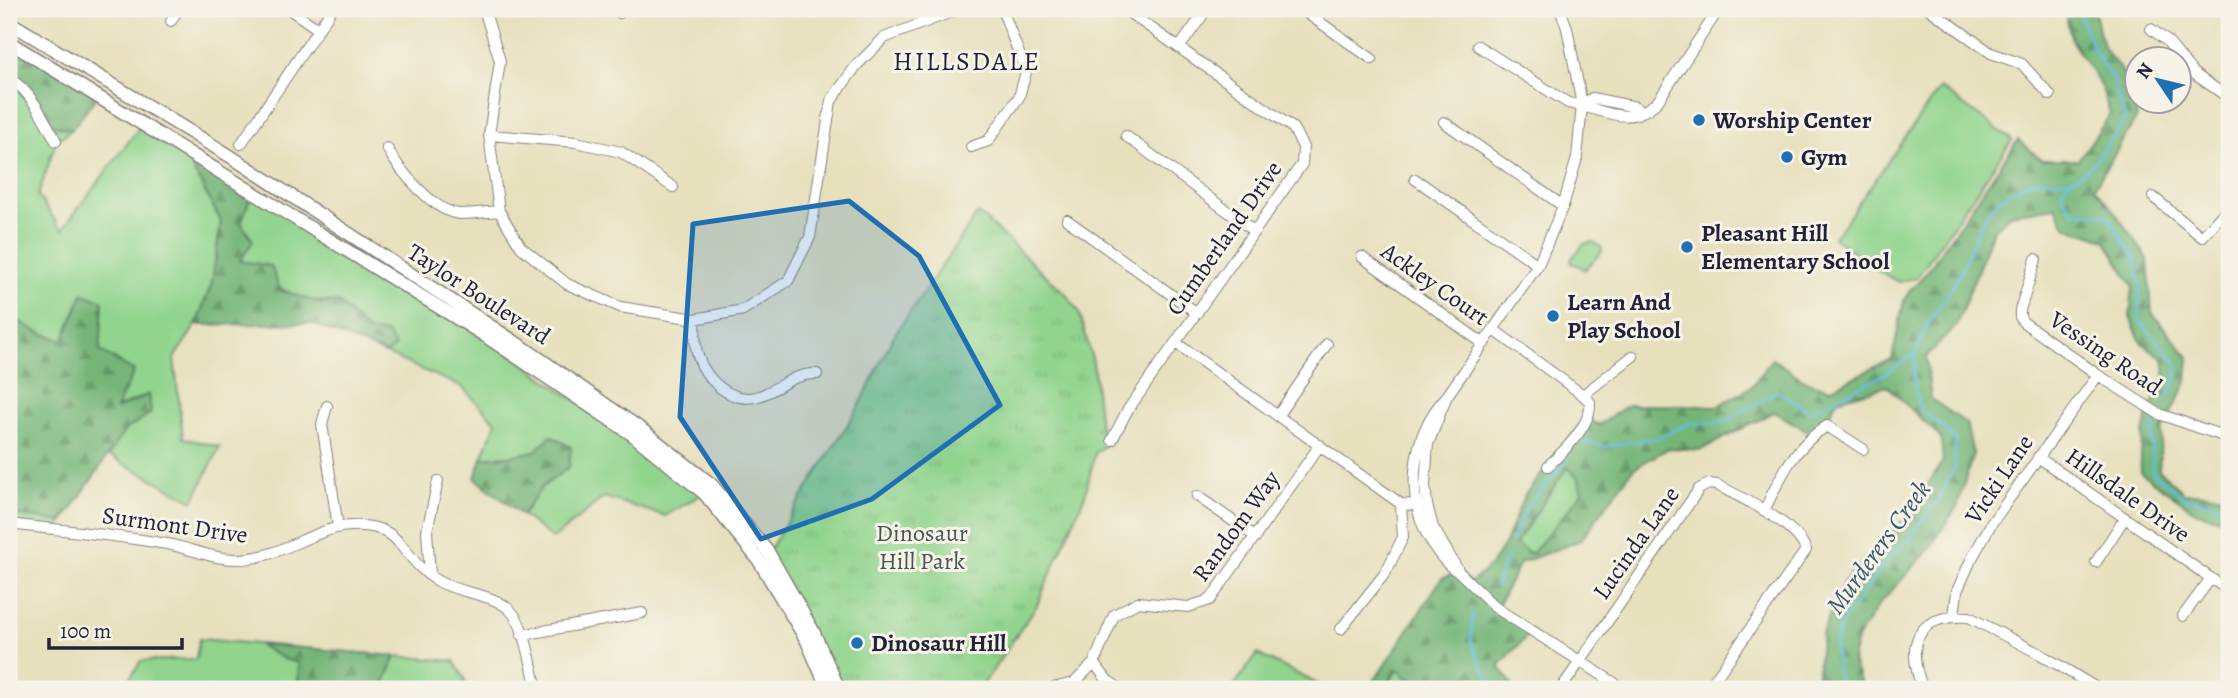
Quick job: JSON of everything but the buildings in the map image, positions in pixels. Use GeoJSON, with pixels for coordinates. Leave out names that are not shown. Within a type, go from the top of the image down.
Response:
{"type":"FeatureCollection","features":[{"type":"Feature","properties":{"kind":"main road","name":"Taylor Boulevard"},"geometry":{"type":"LineString","coordinates":[[9,22],[230,156],[501,334],[642,430],[712,485],[768,552],[813,631],[839,689]]}},
{"type":"Feature","properties":{"kind":"main road","name":"Taylor Boulevard"},"geometry":{"type":"LineString","coordinates":[[9,42],[484,335],[633,435],[704,493],[758,559],[807,641],[828,689]]}},
{"type":"Feature","properties":{"kind":"street"},"geometry":{"type":"LineString","coordinates":[[171,21],[178,9]]}},
{"type":"Feature","properties":{"kind":"street"},"geometry":{"type":"LineString","coordinates":[[289,9],[318,29]]}},
{"type":"Feature","properties":{"kind":"street"},"geometry":{"type":"LineString","coordinates":[[241,144],[332,9]]}},
{"type":"Feature","properties":{"kind":"street"},"geometry":{"type":"LineString","coordinates":[[484,9],[500,61],[489,135],[499,211],[521,247],[567,284],[620,307],[695,318],[743,310],[788,281],[810,237],[831,101],[856,66],[884,38],[959,9]]}},
{"type":"Feature","properties":{"kind":"street"},"geometry":{"type":"LineString","coordinates":[[971,147],[988,141],[1018,97],[1026,72],[1002,9]]}},
{"type":"Feature","properties":{"kind":"street","name":"Cumberland Drive"},"geometry":{"type":"LineString","coordinates":[[1124,9],[1293,128],[1303,146],[1303,164],[1177,343],[1401,504]]}},
{"type":"Feature","properties":{"kind":"street"},"geometry":{"type":"LineString","coordinates":[[1179,48],[1207,9]]}},
{"type":"Feature","properties":{"kind":"street"},"geometry":{"type":"LineString","coordinates":[[1301,9],[1372,59]]}},
{"type":"Feature","properties":{"kind":"street"},"geometry":{"type":"LineString","coordinates":[[1459,572],[1451,568],[1424,531],[1416,505],[1415,469],[1419,444],[1430,418],[1538,265],[1563,206],[1577,158],[1582,105],[1560,9]]}},
{"type":"Feature","properties":{"kind":"street"},"geometry":{"type":"LineString","coordinates":[[1929,9],[1992,53],[2022,64],[2050,95]]}},
{"type":"Feature","properties":{"kind":"street"},"geometry":{"type":"LineString","coordinates":[[1478,46],[1568,103],[1582,105],[1592,98],[1636,107],[1642,112],[1658,101],[1715,10]]}},
{"type":"Feature","properties":{"kind":"street"},"geometry":{"type":"LineString","coordinates":[[2151,29],[2166,41],[2193,73],[2229,98]]}},
{"type":"Feature","properties":{"kind":"street"},"geometry":{"type":"LineString","coordinates":[[9,78],[33,101],[57,141]]}},
{"type":"Feature","properties":{"kind":"street"},"geometry":{"type":"LineString","coordinates":[[1444,122],[1563,206]]}},
{"type":"Feature","properties":{"kind":"street"},"geometry":{"type":"LineString","coordinates":[[489,135],[576,142],[621,152],[673,187]]}},
{"type":"Feature","properties":{"kind":"street"},"geometry":{"type":"LineString","coordinates":[[1126,136],[1254,231]]}},
{"type":"Feature","properties":{"kind":"street"},"geometry":{"type":"LineString","coordinates":[[387,148],[395,164],[428,198],[457,214],[499,211]]}},
{"type":"Feature","properties":{"kind":"street"},"geometry":{"type":"LineString","coordinates":[[1415,179],[1538,265]]}},
{"type":"Feature","properties":{"kind":"street"},"geometry":{"type":"LineString","coordinates":[[2153,197],[2203,237],[2229,207]]}},
{"type":"Feature","properties":{"kind":"street"},"geometry":{"type":"LineString","coordinates":[[1067,220],[1197,313]]}},
{"type":"Feature","properties":{"kind":"street","name":"Ackley Court"},"geometry":{"type":"LineString","coordinates":[[1362,257],[1484,344]]}},
{"type":"Feature","properties":{"kind":"street","name":"Vessing Road"},"geometry":{"type":"LineString","coordinates":[[2036,259],[2020,310],[2023,322],[2098,375],[2160,414],[2229,438]]}},
{"type":"Feature","properties":{"kind":"street"},"geometry":{"type":"LineString","coordinates":[[695,318],[697,352],[704,369],[719,388],[740,398],[760,396],[803,373],[817,374]]}},
{"type":"Feature","properties":{"kind":"street"},"geometry":{"type":"LineString","coordinates":[[1493,330],[1590,402],[1591,409],[1572,443],[1548,466]]}},
{"type":"Feature","properties":{"kind":"street"},"geometry":{"type":"LineString","coordinates":[[1112,440],[1127,411],[1177,343]]}},
{"type":"Feature","properties":{"kind":"street"},"geometry":{"type":"LineString","coordinates":[[1278,415],[1327,344]]}},
{"type":"Feature","properties":{"kind":"street"},"geometry":{"type":"LineString","coordinates":[[1583,395],[1633,355]]}},
{"type":"Feature","properties":{"kind":"street","name":"Vicki Lane"},"geometry":{"type":"LineString","coordinates":[[1954,616],[1957,591],[1970,560],[1991,524],[2098,375]]}},
{"type":"Feature","properties":{"kind":"street"},"geometry":{"type":"LineString","coordinates":[[1447,396],[1428,444],[1425,468],[1427,505],[1437,536],[1459,572],[1496,608],[1624,689]]}},
{"type":"Feature","properties":{"kind":"street"},"geometry":{"type":"LineString","coordinates":[[327,407],[322,424],[338,527]]}},
{"type":"Feature","properties":{"kind":"street"},"geometry":{"type":"LineString","coordinates":[[1765,509],[1782,471],[1813,434],[1827,426],[1863,449]]}},
{"type":"Feature","properties":{"kind":"street","name":"Random Way"},"geometry":{"type":"LineString","coordinates":[[1048,689],[1074,683],[1094,663],[1114,615],[1138,602],[1188,607],[1210,600],[1320,445]]}},
{"type":"Feature","properties":{"kind":"street","name":"Hillsdale Drive"},"geometry":{"type":"LineString","coordinates":[[2038,457],[2229,591]]}},
{"type":"Feature","properties":{"kind":"street"},"geometry":{"type":"LineString","coordinates":[[430,575],[427,531],[438,481]]}},
{"type":"Feature","properties":{"kind":"street","name":"Lucinda Lane"},"geometry":{"type":"LineString","coordinates":[[1561,689],[1699,489],[1709,484],[1717,485],[1765,509],[1803,542],[1806,550],[1707,689]]}},
{"type":"Feature","properties":{"kind":"street"},"geometry":{"type":"LineString","coordinates":[[1197,496],[1256,537]]}},
{"type":"Feature","properties":{"kind":"street"},"geometry":{"type":"LineString","coordinates":[[1341,629],[1386,572],[1403,537],[1401,504],[1427,505]]}},
{"type":"Feature","properties":{"kind":"street"},"geometry":{"type":"LineString","coordinates":[[2096,562],[2124,519]]}},
{"type":"Feature","properties":{"kind":"street","name":"Surmont Drive"},"geometry":{"type":"LineString","coordinates":[[9,524],[150,541],[233,559],[260,558],[338,527],[378,528],[396,538],[415,563],[437,581],[498,602],[510,610],[521,624],[537,689]]}},
{"type":"Feature","properties":{"kind":"street"},"geometry":{"type":"LineString","coordinates":[[2183,616],[2211,578]]}},
{"type":"Feature","properties":{"kind":"street"},"geometry":{"type":"LineString","coordinates":[[522,635],[642,613]]}},
{"type":"Feature","properties":{"kind":"street"},"geometry":{"type":"LineString","coordinates":[[1923,689],[1913,659],[1918,638],[1931,623],[1954,616],[1969,617],[2040,654],[2098,689]]}},
{"type":"Feature","properties":{"kind":"street"},"geometry":{"type":"LineString","coordinates":[[1094,663],[1108,681],[1121,689]]}},
{"type":"Feature","properties":{"kind":"highlighted area"},"geometry":{"type":"Polygon","coordinates":[[[849,201],[919,256],[1000,405],[872,499],[761,539],[680,417],[693,224],[849,201]]]}},
{"type":"Feature","properties":{"kind":"green space"},"geometry":{"type":"Polygon","coordinates":[[[2064,9],[2094,9],[2103,47],[2122,72],[2122,116],[2137,117],[2094,188],[2148,259],[2152,313],[2189,357],[2187,382],[2162,431],[2159,470],[2184,493],[2229,498],[2229,521],[2198,513],[2141,473],[2144,431],[2151,406],[2165,380],[2164,359],[2141,342],[2130,317],[2133,286],[2105,240],[2065,226],[2056,207],[2010,214],[1993,231],[1956,326],[1926,357],[1931,399],[1966,423],[1973,454],[1957,507],[1928,551],[1880,603],[1858,637],[1852,659],[1863,689],[1824,689],[1816,682],[1822,634],[1844,581],[1908,515],[1943,461],[1941,438],[1887,386],[1837,400],[1825,423],[1813,434],[1774,412],[1701,450],[1669,448],[1633,469],[1581,540],[1520,563],[1496,608],[1532,631],[1499,666],[1515,689],[1424,689],[1422,681],[1408,678],[1398,670],[1383,689],[1369,689],[1442,578],[1459,572],[1471,583],[1492,564],[1505,543],[1524,496],[1586,418],[1599,425],[1628,405],[1718,406],[1751,387],[1772,359],[1806,381],[1830,389],[1892,359],[1904,300],[1927,272],[2018,140],[2042,160],[2078,160],[2110,115],[2101,86],[2072,41],[2064,9]],[[1567,467],[1515,544],[1532,554],[1582,493],[1579,479],[1567,467]]]}},
{"type":"Feature","properties":{"kind":"green space"},"geometry":{"type":"Polygon","coordinates":[[[9,42],[97,97],[71,130],[46,122],[9,78],[9,42]]]}},
{"type":"Feature","properties":{"kind":"green space"},"geometry":{"type":"Polygon","coordinates":[[[9,78],[46,122],[71,130],[56,141],[38,196],[62,230],[142,124],[182,149],[221,221],[212,283],[196,325],[174,358],[183,438],[220,447],[193,501],[108,455],[125,430],[151,413],[149,395],[115,409],[134,371],[100,351],[83,294],[63,341],[15,320],[9,339],[9,78]]]}},
{"type":"Feature","properties":{"kind":"green space"},"geometry":{"type":"Polygon","coordinates":[[[1940,88],[2012,140],[1917,277],[1899,282],[1883,274],[1834,238],[1940,88]]]}},
{"type":"Feature","properties":{"kind":"green space"},"geometry":{"type":"Polygon","coordinates":[[[182,149],[252,192],[241,223],[253,241],[240,261],[271,266],[280,290],[320,303],[338,302],[368,332],[387,333],[395,347],[386,354],[311,323],[196,325],[212,283],[221,221],[182,149]]]}},
{"type":"Feature","properties":{"kind":"green space"},"geometry":{"type":"Polygon","coordinates":[[[252,192],[484,335],[704,493],[665,516],[604,497],[553,539],[522,515],[542,487],[569,467],[535,451],[482,458],[496,422],[462,387],[386,354],[395,346],[369,332],[338,302],[323,302],[297,296],[274,285],[239,261],[253,241],[241,223],[252,192]]]}},
{"type":"Feature","properties":{"kind":"green space","name":"Dinosaur Hill Park"},"geometry":{"type":"Polygon","coordinates":[[[978,213],[1067,295],[1079,312],[1093,362],[1100,428],[1112,440],[1095,453],[1085,495],[1037,605],[980,689],[839,689],[768,552],[861,403],[893,337],[978,213]]]}},
{"type":"Feature","properties":{"kind":"green space"},"geometry":{"type":"Polygon","coordinates":[[[1593,242],[1601,247],[1602,251],[1585,270],[1572,264],[1571,259],[1584,244],[1593,242]]]}},
{"type":"Feature","properties":{"kind":"green space"},"geometry":{"type":"Polygon","coordinates":[[[83,294],[103,301],[100,351],[134,371],[116,409],[149,394],[151,413],[125,430],[63,522],[9,514],[9,393],[12,389],[9,354],[15,319],[38,332],[63,341],[83,294]]]}},
{"type":"Feature","properties":{"kind":"green space"},"geometry":{"type":"Polygon","coordinates":[[[551,436],[571,447],[569,467],[542,487],[522,515],[475,478],[482,458],[535,451],[551,436]]]}},
{"type":"Feature","properties":{"kind":"green space"},"geometry":{"type":"Polygon","coordinates":[[[1568,466],[1579,479],[1582,493],[1532,554],[1515,545],[1568,466]]]}},
{"type":"Feature","properties":{"kind":"green space"},"geometry":{"type":"Polygon","coordinates":[[[9,514],[63,522],[56,530],[9,524],[9,514]]]}},
{"type":"Feature","properties":{"kind":"green space"},"geometry":{"type":"Polygon","coordinates":[[[199,639],[258,644],[284,659],[299,663],[298,689],[123,689],[141,661],[196,659],[199,639]]]}},
{"type":"Feature","properties":{"kind":"green space"},"geometry":{"type":"Polygon","coordinates":[[[258,644],[396,656],[382,689],[298,689],[299,663],[284,659],[258,644]]]}},
{"type":"Feature","properties":{"kind":"green space"},"geometry":{"type":"Polygon","coordinates":[[[1257,654],[1328,689],[1232,689],[1257,654]]]}},
{"type":"Feature","properties":{"kind":"green space"},"geometry":{"type":"Polygon","coordinates":[[[396,656],[454,661],[466,681],[460,689],[382,689],[396,656]]]}},
{"type":"Feature","properties":{"kind":"green space"},"geometry":{"type":"Polygon","coordinates":[[[1398,670],[1408,678],[1423,681],[1424,689],[1383,689],[1398,670]]]}},
{"type":"Feature","properties":{"kind":"waterway","name":"Murderers Creek"},"geometry":{"type":"LineString","coordinates":[[1843,689],[1837,672],[1835,645],[1840,625],[1885,563],[1910,538],[1938,499],[1955,467],[1955,440],[1942,426],[1920,410],[1918,403],[1914,367],[1916,352],[1924,332],[1958,277],[1980,225],[1993,207],[2006,195],[2025,184],[2040,180],[2067,180],[2084,172],[2100,156],[2125,119],[2114,82],[2093,49],[2078,9]]}},
{"type":"Feature","properties":{"kind":"waterway"},"geometry":{"type":"LineString","coordinates":[[2069,180],[2061,192],[2073,212],[2107,215],[2134,257],[2140,283],[2139,320],[2177,364],[2175,383],[2167,399]]}},
{"type":"Feature","properties":{"kind":"waterway"},"geometry":{"type":"LineString","coordinates":[[1586,444],[1588,442],[1605,447],[1657,438],[1690,423],[1724,423],[1777,391],[1810,412],[1885,374],[1915,354]]}},
{"type":"Feature","properties":{"kind":"waterway"},"geometry":{"type":"LineString","coordinates":[[2154,423],[2152,472],[2185,498],[2229,507]]}},
{"type":"Feature","properties":{"kind":"waterway"},"geometry":{"type":"LineString","coordinates":[[1511,541],[1529,504],[1567,459]]}},
{"type":"Feature","properties":{"kind":"waterway"},"geometry":{"type":"LineString","coordinates":[[1496,586],[1507,557]]}},
{"type":"Feature","properties":{"kind":"waterway"},"geometry":{"type":"LineString","coordinates":[[1473,612],[1471,641],[1484,671],[1498,689]]}},
{"type":"Feature","properties":{"kind":"place","name":"Worship Center"},"geometry":{"type":"Point","coordinates":[1699,120]}},
{"type":"Feature","properties":{"kind":"place","name":"Gym"},"geometry":{"type":"Point","coordinates":[1787,157]}},
{"type":"Feature","properties":{"kind":"place","name":"Pleasant Hill Elementary School"},"geometry":{"type":"Point","coordinates":[1687,247]}},
{"type":"Feature","properties":{"kind":"place","name":"Learn And Play School"},"geometry":{"type":"Point","coordinates":[1553,316]}},
{"type":"Feature","properties":{"kind":"place","name":"Dinosaur Hill"},"geometry":{"type":"Point","coordinates":[857,643]}},
{"type":"Feature","properties":{"kind":"district","name":"HILLSDALE"},"geometry":{"type":"Point","coordinates":[967,61]}}]}
